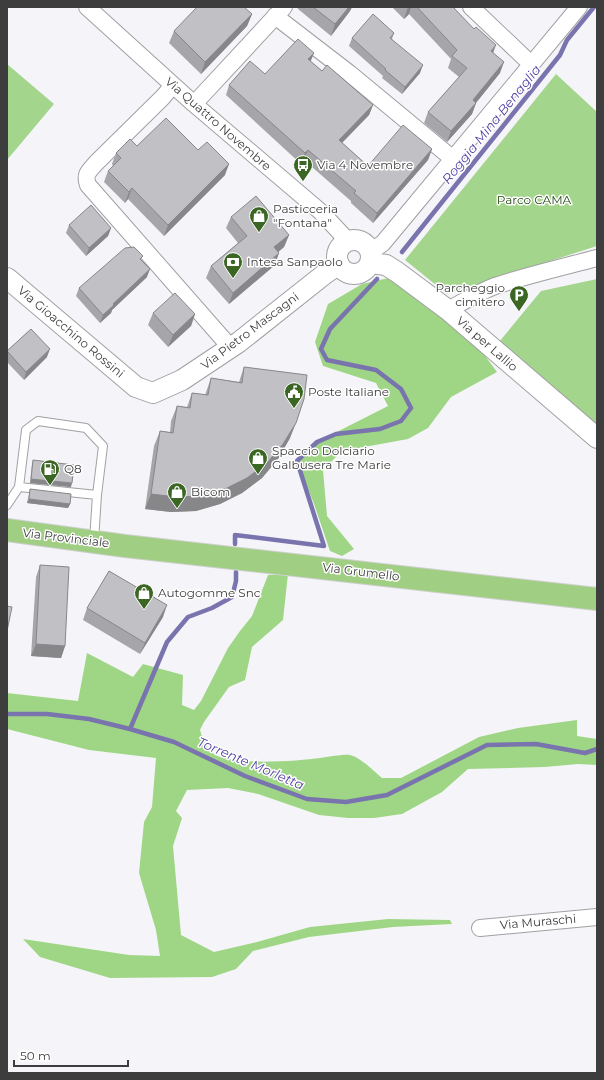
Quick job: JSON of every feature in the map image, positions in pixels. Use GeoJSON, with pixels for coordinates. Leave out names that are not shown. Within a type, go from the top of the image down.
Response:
{"type":"FeatureCollection","features":[{"type":"Feature","properties":{"kind":"main road","name":"Via Provinciale"},"geometry":{"type":"LineString","coordinates":[[7,530],[125,546]]}},
{"type":"Feature","properties":{"kind":"main road","name":"Via Grumello"},"geometry":{"type":"LineString","coordinates":[[125,546],[597,599]]}},
{"type":"Feature","properties":{"kind":"street","name":"Via Quattro Novembre"},"geometry":{"type":"LineString","coordinates":[[87,7],[194,104],[321,212],[348,241]]}},
{"type":"Feature","properties":{"kind":"street"},"geometry":{"type":"LineString","coordinates":[[471,7],[531,64]]}},
{"type":"Feature","properties":{"kind":"street"},"geometry":{"type":"LineString","coordinates":[[371,257],[367,246],[362,242],[355,240],[348,241],[343,245],[337,258],[343,270],[349,274],[355,275],[362,273],[367,268],[371,257],[579,7]]}},
{"type":"Feature","properties":{"kind":"street"},"geometry":{"type":"LineString","coordinates":[[194,104],[280,11],[349,72],[447,154],[454,157]]}},
{"type":"Feature","properties":{"kind":"street"},"geometry":{"type":"LineString","coordinates":[[173,85],[96,163],[88,172],[86,178],[88,185],[92,190],[231,348]]}},
{"type":"Feature","properties":{"kind":"street","name":"Via per Lallio"},"geometry":{"type":"LineString","coordinates":[[371,257],[397,272],[448,310],[597,438]]}},
{"type":"Feature","properties":{"kind":"street"},"geometry":{"type":"LineString","coordinates":[[448,310],[494,287],[542,272],[597,258]]}},
{"type":"Feature","properties":{"kind":"street","name":"Via Pietro Mascagni"},"geometry":{"type":"LineString","coordinates":[[136,387],[153,393],[165,389],[182,380],[231,348],[339,264]]}},
{"type":"Feature","properties":{"kind":"street","name":"Via Gioacchino Rossini"},"geometry":{"type":"LineString","coordinates":[[7,278],[136,387]]}},
{"type":"Feature","properties":{"kind":"street","name":"Via Muraschi"},"geometry":{"type":"LineString","coordinates":[[480,928],[597,917]]}},
{"type":"Feature","properties":{"kind":"lane"},"geometry":{"type":"LineString","coordinates":[[7,504],[19,487],[26,430],[38,421],[86,428],[104,446],[97,494],[94,541]]}},
{"type":"Feature","properties":{"kind":"lane"},"geometry":{"type":"LineString","coordinates":[[19,487],[97,494]]}},
{"type":"Feature","properties":{"kind":"green space"},"geometry":{"type":"Polygon","coordinates":[[[7,64],[54,104],[7,160],[7,64]]]}},
{"type":"Feature","properties":{"kind":"green space","name":"Parco CAMA"},"geometry":{"type":"Polygon","coordinates":[[[556,74],[597,112],[597,246],[447,294],[405,260],[556,74]]]}},
{"type":"Feature","properties":{"kind":"green space"},"geometry":{"type":"Polygon","coordinates":[[[393,277],[483,353],[497,372],[451,397],[428,428],[408,439],[342,451],[323,470],[327,516],[354,549],[342,556],[330,551],[297,461],[317,442],[388,406],[376,383],[323,366],[315,342],[328,304],[362,284],[393,277]]]}},
{"type":"Feature","properties":{"kind":"green space"},"geometry":{"type":"Polygon","coordinates":[[[597,279],[597,428],[499,342],[541,291],[597,279]]]}},
{"type":"Feature","properties":{"kind":"green space"},"geometry":{"type":"Polygon","coordinates":[[[288,574],[283,620],[252,647],[245,680],[229,687],[200,730],[205,743],[214,754],[223,758],[235,760],[265,762],[350,755],[363,762],[382,778],[401,778],[479,737],[518,728],[577,720],[577,736],[597,739],[597,765],[578,764],[545,767],[468,769],[442,792],[402,814],[374,818],[348,818],[319,815],[258,794],[228,788],[187,790],[176,811],[182,818],[173,846],[181,935],[214,952],[310,927],[388,919],[450,920],[452,924],[393,927],[309,937],[253,951],[236,969],[212,977],[110,978],[40,957],[23,939],[129,955],[160,956],[156,930],[139,873],[144,822],[152,807],[156,758],[89,750],[7,729],[7,693],[78,701],[87,653],[133,677],[143,664],[183,675],[182,705],[194,710],[201,701],[228,648],[252,616],[268,575],[288,574]]]}},
{"type":"Feature","properties":{"kind":"building"},"geometry":{"type":"Polygon","coordinates":[[[197,7],[244,7],[252,14],[205,62],[174,31],[197,7]]]}},
{"type":"Feature","properties":{"kind":"building"},"geometry":{"type":"Polygon","coordinates":[[[313,7],[349,7],[335,24],[313,7]]]}},
{"type":"Feature","properties":{"kind":"building"},"geometry":{"type":"Polygon","coordinates":[[[417,7],[453,7],[474,29],[476,27],[496,45],[491,51],[504,62],[473,100],[476,103],[451,131],[428,112],[467,68],[452,56],[457,50],[417,7]]]}},
{"type":"Feature","properties":{"kind":"building"},"geometry":{"type":"Polygon","coordinates":[[[373,14],[394,33],[390,38],[423,65],[405,87],[352,38],[373,14]]]}},
{"type":"Feature","properties":{"kind":"building"},"geometry":{"type":"Polygon","coordinates":[[[298,39],[314,53],[308,59],[322,71],[327,65],[373,105],[339,140],[368,166],[403,125],[432,149],[377,213],[354,193],[356,191],[308,150],[305,153],[229,85],[250,61],[265,74],[298,39]]]}},
{"type":"Feature","properties":{"kind":"building"},"geometry":{"type":"Polygon","coordinates":[[[166,118],[198,150],[207,142],[229,164],[168,225],[132,188],[129,192],[108,171],[121,158],[116,153],[130,139],[137,146],[166,118]]]}},
{"type":"Feature","properties":{"kind":"building"},"geometry":{"type":"Polygon","coordinates":[[[256,196],[289,235],[274,247],[279,253],[233,293],[211,266],[247,236],[231,217],[256,196]]]}},
{"type":"Feature","properties":{"kind":"building"},"geometry":{"type":"Polygon","coordinates":[[[91,205],[111,228],[89,248],[69,225],[91,205]]]}},
{"type":"Feature","properties":{"kind":"building"},"geometry":{"type":"Polygon","coordinates":[[[134,247],[143,256],[140,259],[150,269],[103,315],[79,288],[125,248],[134,247]]]}},
{"type":"Feature","properties":{"kind":"building"},"geometry":{"type":"Polygon","coordinates":[[[175,293],[195,314],[173,335],[153,313],[175,293]]]}},
{"type":"Feature","properties":{"kind":"building"},"geometry":{"type":"Polygon","coordinates":[[[31,329],[50,349],[26,372],[7,351],[31,329]]]}},
{"type":"Feature","properties":{"kind":"building"},"geometry":{"type":"Polygon","coordinates":[[[244,367],[307,375],[304,399],[296,423],[283,444],[267,463],[247,478],[225,489],[201,496],[177,497],[151,494],[160,431],[173,433],[177,406],[190,408],[192,393],[208,395],[211,378],[242,383],[244,367]]]}},
{"type":"Feature","properties":{"kind":"building"},"geometry":{"type":"Polygon","coordinates":[[[33,460],[74,465],[72,483],[31,479],[33,460]]]}},
{"type":"Feature","properties":{"kind":"building"},"geometry":{"type":"Polygon","coordinates":[[[30,489],[71,494],[70,504],[29,499],[30,489]]]}},
{"type":"Feature","properties":{"kind":"building"},"geometry":{"type":"Polygon","coordinates":[[[40,565],[69,567],[65,646],[36,644],[40,565]]]}},
{"type":"Feature","properties":{"kind":"building"},"geometry":{"type":"Polygon","coordinates":[[[109,571],[167,605],[145,643],[87,608],[109,571]]]}},
{"type":"Feature","properties":{"kind":"building"},"geometry":{"type":"Polygon","coordinates":[[[7,606],[12,607],[7,631],[7,606]]]}},
{"type":"Feature","properties":{"kind":"waterway","name":"Roggia Mina Benaglia"},"geometry":{"type":"LineString","coordinates":[[402,252],[560,55],[567,40],[594,7]]}},
{"type":"Feature","properties":{"kind":"waterway","name":"Roggia Mina Benaglia"},"geometry":{"type":"LineString","coordinates":[[235,544],[235,535],[324,546],[297,461],[317,442],[336,434],[380,429],[401,421],[411,408],[401,389],[376,370],[327,360],[321,349],[330,329],[377,279]]}},
{"type":"Feature","properties":{"kind":"waterway","name":"Roggia Mina Benaglia"},"geometry":{"type":"LineString","coordinates":[[130,729],[167,642],[188,617],[212,608],[232,597],[236,581],[236,572]]}},
{"type":"Feature","properties":{"kind":"waterway","name":"Torrente Morletta"},"geometry":{"type":"LineString","coordinates":[[7,714],[47,714],[89,719],[130,729],[174,742],[245,776],[307,799],[346,802],[387,795],[487,745],[536,744],[585,753],[597,749]]}},
{"type":"Feature","properties":{"kind":"place","name":"Via 4 Novembre"},"geometry":{"type":"Point","coordinates":[303,182]}},
{"type":"Feature","properties":{"kind":"place","name":"Pasticceria \"Fontana\""},"geometry":{"type":"Point","coordinates":[259,233]}},
{"type":"Feature","properties":{"kind":"place","name":"Intesa Sanpaolo"},"geometry":{"type":"Point","coordinates":[233,279]}},
{"type":"Feature","properties":{"kind":"place","name":"Parcheggio cimitero"},"geometry":{"type":"Point","coordinates":[519,312]}},
{"type":"Feature","properties":{"kind":"place","name":"Poste Italiane"},"geometry":{"type":"Point","coordinates":[294,409]}},
{"type":"Feature","properties":{"kind":"place","name":"Spaccio Dolciario Galbusera Tre Marie"},"geometry":{"type":"Point","coordinates":[258,475]}},
{"type":"Feature","properties":{"kind":"place","name":"Q8"},"geometry":{"type":"Point","coordinates":[50,486]}},
{"type":"Feature","properties":{"kind":"place","name":"Bicom"},"geometry":{"type":"Point","coordinates":[177,509]}},
{"type":"Feature","properties":{"kind":"place","name":"Autogomme Snc"},"geometry":{"type":"Point","coordinates":[144,610]}}]}
